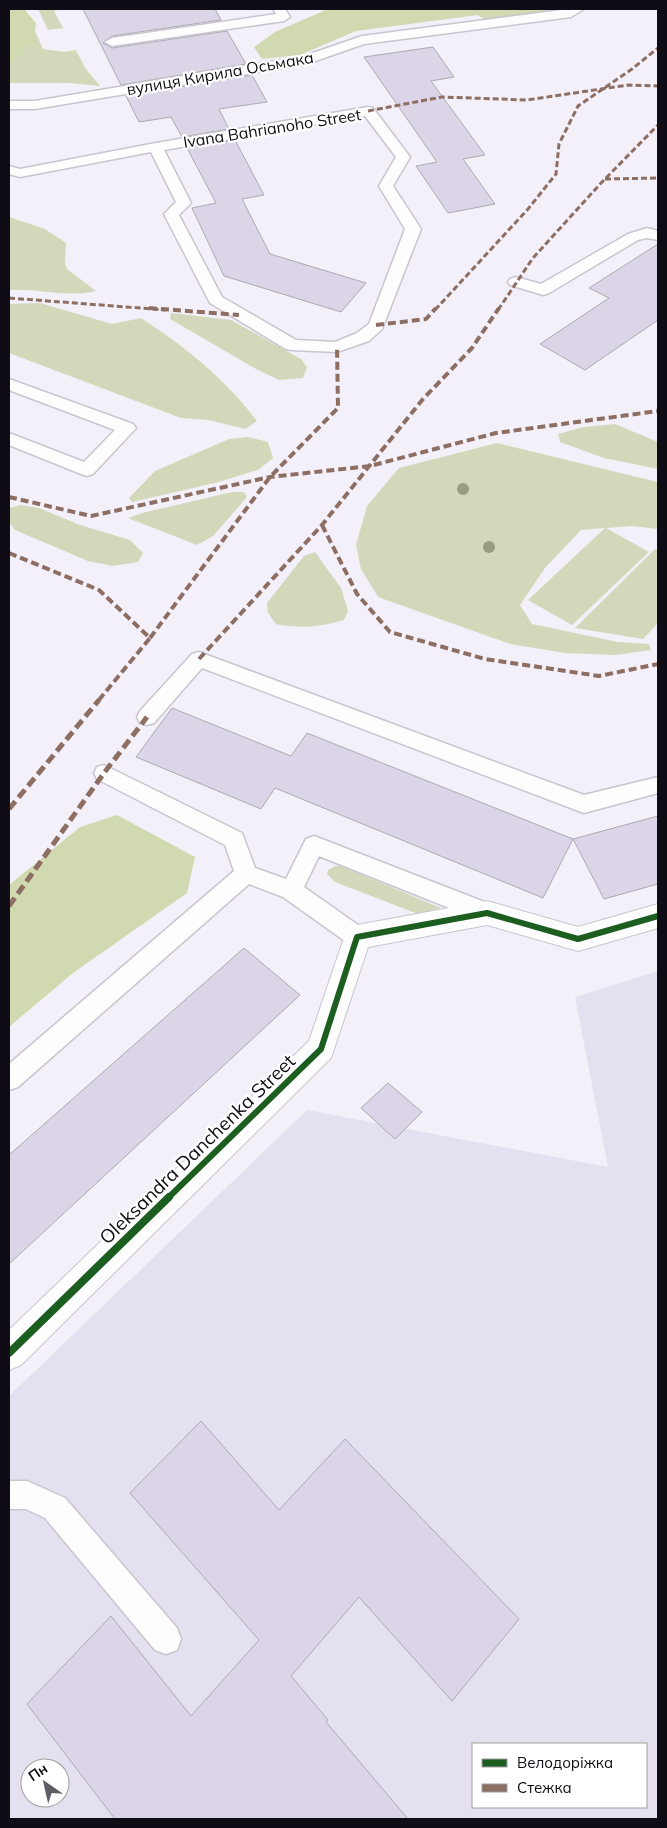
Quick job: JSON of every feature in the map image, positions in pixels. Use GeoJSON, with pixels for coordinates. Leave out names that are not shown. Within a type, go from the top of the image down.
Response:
{"type":"FeatureCollection","features":[{"type":"Feature","properties":{"kind":"street"},"geometry":{"type":"LineString","coordinates":[[357,937],[487,913],[578,939],[658,916]]}},
{"type":"Feature","properties":{"kind":"street","name":"Oleksandra Danchenka Street"},"geometry":{"type":"LineString","coordinates":[[9,1353],[321,1049],[357,937]]}},
{"type":"Feature","properties":{"kind":"lane"},"geometry":{"type":"LineString","coordinates":[[112,42],[284,17],[279,9]]}},
{"type":"Feature","properties":{"kind":"lane","name":"вулиця Кирила Осьмака"},"geometry":{"type":"LineString","coordinates":[[9,105],[27,106],[307,60],[362,40],[571,13],[578,9]]}},
{"type":"Feature","properties":{"kind":"lane","name":"Ivana Bahrianoho Street"},"geometry":{"type":"LineString","coordinates":[[9,170],[20,173],[156,147],[368,112],[403,157],[386,186],[413,229],[376,326],[363,337],[337,347],[292,345],[216,300],[171,214],[184,203],[156,147]]}},
{"type":"Feature","properties":{"kind":"lane"},"geometry":{"type":"LineString","coordinates":[[516,282],[543,290],[632,236],[647,232],[658,236]]}},
{"type":"Feature","properties":{"kind":"lane"},"geometry":{"type":"LineString","coordinates":[[9,384],[127,428],[87,470],[9,439]]}},
{"type":"Feature","properties":{"kind":"lane"},"geometry":{"type":"LineString","coordinates":[[147,718],[199,659],[584,804],[658,785]]}},
{"type":"Feature","properties":{"kind":"lane"},"geometry":{"type":"LineString","coordinates":[[104,773],[234,839],[246,874]]}},
{"type":"Feature","properties":{"kind":"lane"},"geometry":{"type":"LineString","coordinates":[[291,890],[314,845],[487,913]]}},
{"type":"Feature","properties":{"kind":"lane"},"geometry":{"type":"LineString","coordinates":[[246,874],[291,890],[357,937]]}},
{"type":"Feature","properties":{"kind":"lane"},"geometry":{"type":"LineString","coordinates":[[9,1079],[246,874]]}},
{"type":"Feature","properties":{"kind":"lane"},"geometry":{"type":"LineString","coordinates":[[9,1495],[27,1495],[55,1508],[166,1639]]}},
{"type":"Feature","properties":{"kind":"shaded area"},"geometry":{"type":"Polygon","coordinates":[[[658,971],[658,1819],[9,1819],[9,1396],[307,1110],[608,1167],[575,997],[658,971]]]}},
{"type":"Feature","properties":{"kind":"green space"},"geometry":{"type":"Polygon","coordinates":[[[9,9],[25,9],[43,49],[64,52],[76,50],[85,68],[100,86],[69,83],[9,83],[9,9]]]}},
{"type":"Feature","properties":{"kind":"green space"},"geometry":{"type":"Polygon","coordinates":[[[9,9],[24,9],[36,23],[34,41],[9,65],[9,9]]]}},
{"type":"Feature","properties":{"kind":"green space"},"geometry":{"type":"Polygon","coordinates":[[[38,9],[62,9],[54,11],[63,28],[48,30],[38,9]]]}},
{"type":"Feature","properties":{"kind":"green space"},"geometry":{"type":"Polygon","coordinates":[[[328,9],[551,9],[542,14],[487,21],[478,15],[356,31],[300,55],[262,59],[254,47],[275,32],[328,9]]]}},
{"type":"Feature","properties":{"kind":"green space"},"geometry":{"type":"Polygon","coordinates":[[[9,217],[45,229],[66,243],[65,263],[67,269],[96,291],[74,294],[9,290],[9,217]]]}},
{"type":"Feature","properties":{"kind":"green space"},"geometry":{"type":"Polygon","coordinates":[[[40,303],[112,324],[141,318],[174,340],[204,365],[232,391],[257,421],[245,429],[209,420],[181,418],[9,353],[9,304],[40,303]]]}},
{"type":"Feature","properties":{"kind":"green space"},"geometry":{"type":"Polygon","coordinates":[[[171,313],[231,320],[301,359],[307,367],[303,378],[279,380],[256,369],[170,319],[171,313]]]}},
{"type":"Feature","properties":{"kind":"green space"},"geometry":{"type":"Polygon","coordinates":[[[615,424],[658,442],[658,469],[604,458],[560,442],[558,434],[584,427],[615,424]]]}},
{"type":"Feature","properties":{"kind":"green space"},"geometry":{"type":"Polygon","coordinates":[[[248,437],[268,442],[273,458],[258,470],[215,483],[132,502],[129,498],[155,471],[229,439],[248,437]]]}},
{"type":"Feature","properties":{"kind":"green space"},"geometry":{"type":"Polygon","coordinates":[[[497,443],[658,482],[658,529],[632,526],[606,528],[649,552],[572,625],[528,600],[605,528],[581,530],[545,568],[520,605],[532,624],[618,642],[649,644],[651,650],[615,655],[565,653],[510,644],[378,597],[361,569],[356,545],[367,506],[399,468],[497,443]]]}},
{"type":"Feature","properties":{"kind":"green space"},"geometry":{"type":"Polygon","coordinates":[[[232,492],[244,492],[247,497],[213,536],[197,545],[128,518],[142,513],[232,492]]]}},
{"type":"Feature","properties":{"kind":"green space"},"geometry":{"type":"Polygon","coordinates":[[[21,505],[39,508],[80,525],[130,540],[143,553],[138,562],[113,566],[88,561],[15,530],[9,522],[9,508],[21,505]]]}},
{"type":"Feature","properties":{"kind":"green space"},"geometry":{"type":"Polygon","coordinates":[[[655,549],[658,551],[658,623],[643,639],[575,628],[655,549]]]}},
{"type":"Feature","properties":{"kind":"green space"},"geometry":{"type":"Polygon","coordinates":[[[315,552],[341,588],[348,611],[344,620],[310,626],[276,624],[268,613],[267,603],[304,556],[315,552]]]}},
{"type":"Feature","properties":{"kind":"green space"},"geometry":{"type":"Polygon","coordinates":[[[117,815],[195,857],[187,893],[73,973],[9,1027],[9,885],[80,827],[117,815]]]}},
{"type":"Feature","properties":{"kind":"green space"},"geometry":{"type":"Polygon","coordinates":[[[335,866],[341,866],[441,908],[418,914],[335,882],[327,874],[328,870],[335,866]]]}},
{"type":"Feature","properties":{"kind":"building"},"geometry":{"type":"Polygon","coordinates":[[[83,9],[215,9],[221,20],[112,36],[103,43],[112,48],[227,31],[246,64],[121,85],[83,9]]]}},
{"type":"Feature","properties":{"kind":"building"},"geometry":{"type":"Polygon","coordinates":[[[433,47],[454,77],[431,81],[485,155],[463,159],[495,204],[448,213],[416,166],[437,162],[364,57],[433,47]]]}},
{"type":"Feature","properties":{"kind":"building"},"geometry":{"type":"Polygon","coordinates":[[[252,75],[267,102],[219,109],[229,129],[182,137],[171,117],[139,122],[126,96],[252,75]]]}},
{"type":"Feature","properties":{"kind":"building"},"geometry":{"type":"Polygon","coordinates":[[[235,140],[264,195],[242,199],[270,254],[366,283],[341,312],[224,276],[192,208],[216,203],[187,148],[235,140]]]}},
{"type":"Feature","properties":{"kind":"building"},"geometry":{"type":"Polygon","coordinates":[[[658,244],[658,320],[585,370],[540,344],[609,298],[589,288],[658,244]]]}},
{"type":"Feature","properties":{"kind":"building"},"geometry":{"type":"Polygon","coordinates":[[[172,708],[291,756],[307,733],[573,839],[543,898],[275,788],[261,809],[136,757],[172,708]]]}},
{"type":"Feature","properties":{"kind":"building"},"geometry":{"type":"Polygon","coordinates":[[[658,816],[658,884],[604,899],[573,839],[658,816]]]}},
{"type":"Feature","properties":{"kind":"building"},"geometry":{"type":"Polygon","coordinates":[[[244,948],[300,995],[9,1264],[9,1155],[244,948]]]}},
{"type":"Feature","properties":{"kind":"building"},"geometry":{"type":"Polygon","coordinates":[[[388,1083],[422,1112],[395,1139],[361,1108],[388,1083]]]}},
{"type":"Feature","properties":{"kind":"building"},"geometry":{"type":"Polygon","coordinates":[[[201,1421],[279,1510],[345,1439],[519,1619],[452,1701],[359,1597],[291,1676],[328,1720],[326,1722],[408,1819],[115,1819],[27,1704],[111,1616],[191,1716],[259,1640],[130,1493],[201,1421]]]}},
{"type":"Feature","properties":{"kind":"marked path"},"geometry":{"type":"LineString","coordinates":[[376,325],[426,319],[528,209],[556,174],[559,144],[578,106],[632,69],[658,48]]}},
{"type":"Feature","properties":{"kind":"marked path"},"geometry":{"type":"LineString","coordinates":[[368,111],[442,97],[527,100],[628,85],[658,86]]}},
{"type":"Feature","properties":{"kind":"marked path"},"geometry":{"type":"LineString","coordinates":[[199,659],[322,525],[423,399],[472,348],[533,258],[602,182],[658,125]]}},
{"type":"Feature","properties":{"kind":"marked path"},"geometry":{"type":"LineString","coordinates":[[605,179],[658,178]]}},
{"type":"Feature","properties":{"kind":"marked path"},"geometry":{"type":"LineString","coordinates":[[9,298],[239,315]]}},
{"type":"Feature","properties":{"kind":"marked path"},"geometry":{"type":"LineString","coordinates":[[150,638],[270,477],[338,408],[337,347]]}},
{"type":"Feature","properties":{"kind":"marked path"},"geometry":{"type":"LineString","coordinates":[[9,497],[91,516],[270,477],[370,466],[496,433],[658,411]]}},
{"type":"Feature","properties":{"kind":"marked path"},"geometry":{"type":"LineString","coordinates":[[322,525],[357,594],[390,632],[485,659],[599,676],[658,664]]}},
{"type":"Feature","properties":{"kind":"marked path"},"geometry":{"type":"LineString","coordinates":[[9,553],[99,590],[150,638],[9,809]]}},
{"type":"Feature","properties":{"kind":"marked path"},"geometry":{"type":"LineString","coordinates":[[9,906],[104,773],[147,717]]}},
{"type":"Feature","properties":{"kind":"cycle path"},"geometry":{"type":"LineString","coordinates":[[9,1353],[321,1049],[357,937],[487,913],[578,939],[658,916]]}}]}
